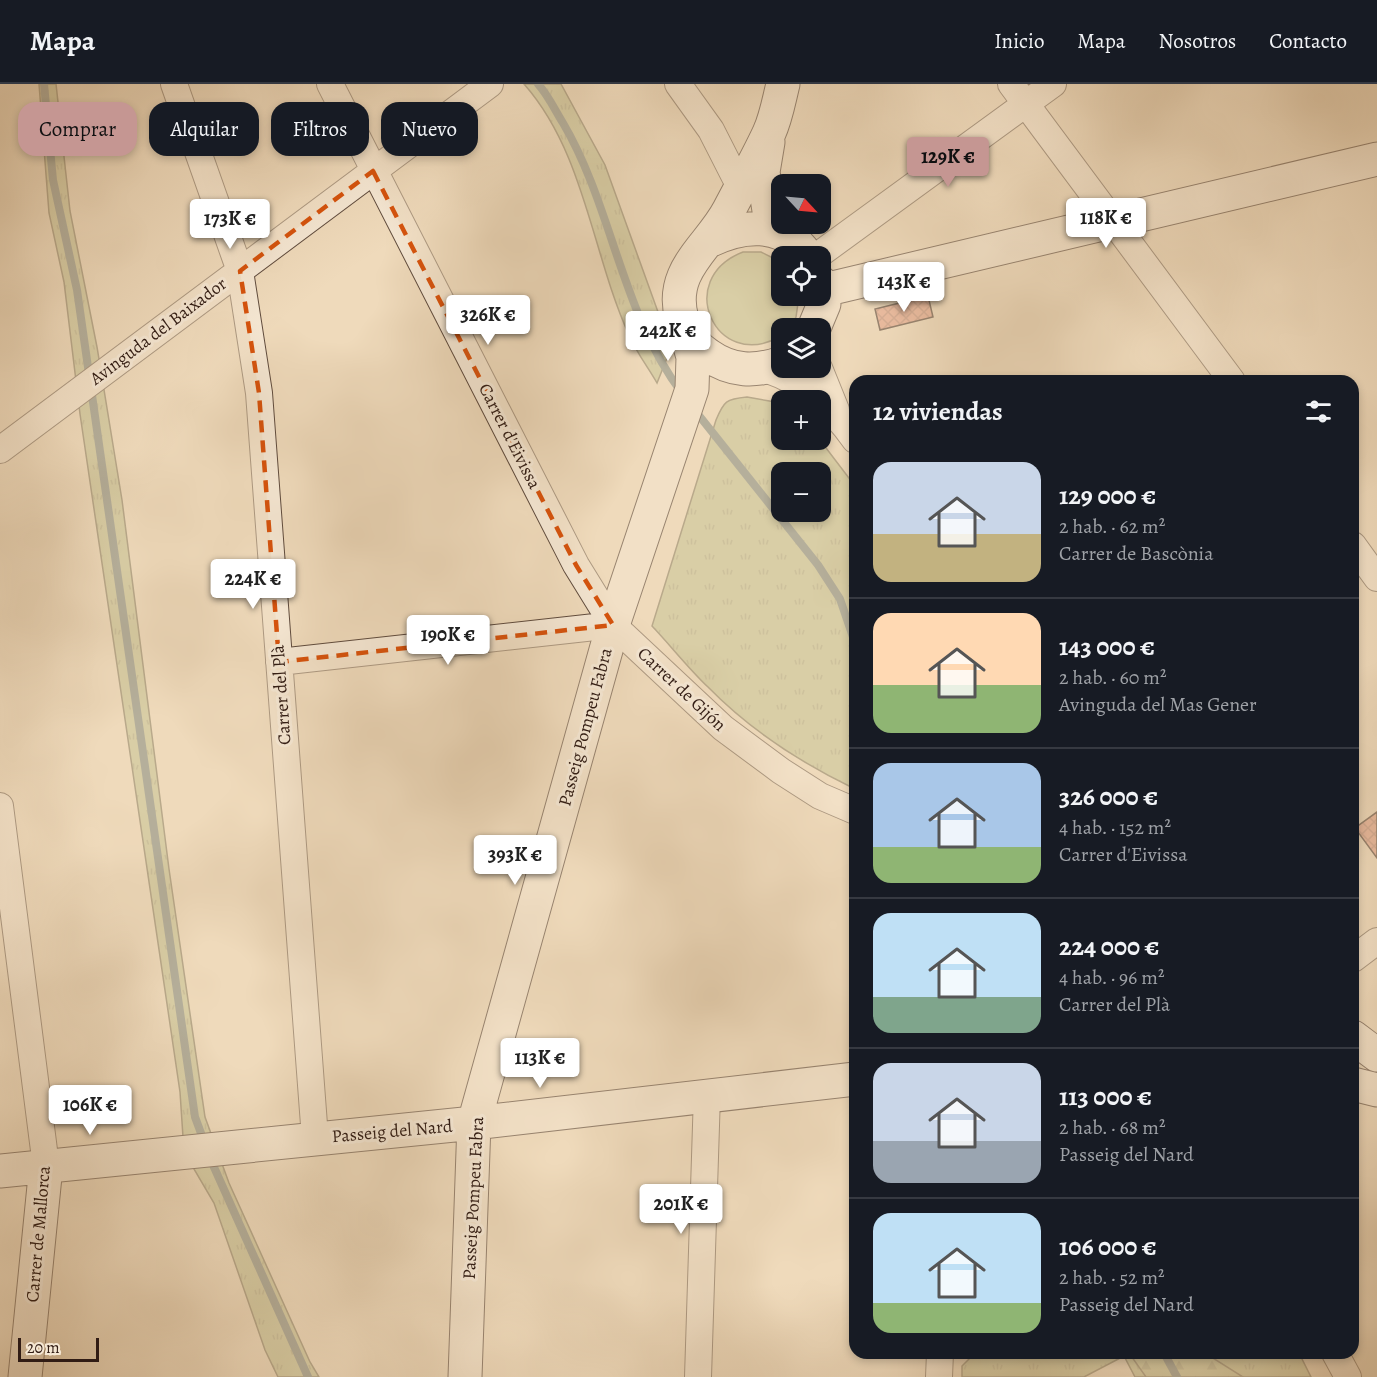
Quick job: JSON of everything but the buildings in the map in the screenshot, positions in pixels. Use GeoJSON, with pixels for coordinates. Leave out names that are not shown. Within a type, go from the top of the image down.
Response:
{"type":"FeatureCollection","features":[{"type":"Feature","properties":{"kind":"street","name":"Carrer del Plà"},"geometry":{"type":"LineString","coordinates":[[174,84],[240,271],[259,393],[315,1138]]}},
{"type":"Feature","properties":{"kind":"street","name":"Carrer d'Eivissa"},"geometry":{"type":"LineString","coordinates":[[330,84],[576,566],[613,625]]}},
{"type":"Feature","properties":{"kind":"street","name":"Avinguda del Baixador"},"geometry":{"type":"LineString","coordinates":[[0,450],[490,84]]}},
{"type":"Feature","properties":{"kind":"street"},"geometry":{"type":"LineString","coordinates":[[678,84],[711,130],[740,186]]}},
{"type":"Feature","properties":{"kind":"street"},"geometry":{"type":"LineString","coordinates":[[783,84],[769,132],[763,172],[770,217],[796,246]]}},
{"type":"Feature","properties":{"kind":"street"},"geometry":{"type":"LineString","coordinates":[[829,246],[1019,94],[1053,84]]}},
{"type":"Feature","properties":{"kind":"street"},"geometry":{"type":"LineString","coordinates":[[1019,94],[1228,375]]}},
{"type":"Feature","properties":{"kind":"street"},"geometry":{"type":"LineString","coordinates":[[707,242],[728,213],[769,132]]}},
{"type":"Feature","properties":{"kind":"street"},"geometry":{"type":"LineString","coordinates":[[831,284],[1377,159]]}},
{"type":"Feature","properties":{"kind":"street"},"geometry":{"type":"LineString","coordinates":[[707,242],[729,230],[747,227],[764,229],[796,246]]}},
{"type":"Feature","properties":{"kind":"street","name":"Passeig Pompeu Fabra"},"geometry":{"type":"LineString","coordinates":[[465,1377],[474,1123],[613,625],[687,402],[693,357],[679,308],[679,294],[685,270],[707,242]]}},
{"type":"Feature","properties":{"kind":"street"},"geometry":{"type":"LineString","coordinates":[[686,332],[700,350],[720,364],[742,370],[771,366]]}},
{"type":"Feature","properties":{"kind":"street"},"geometry":{"type":"LineString","coordinates":[[790,378],[814,394],[840,418]]}},
{"type":"Feature","properties":{"kind":"street"},"geometry":{"type":"LineString","coordinates":[[823,378],[840,418],[849,431]]}},
{"type":"Feature","properties":{"kind":"street"},"geometry":{"type":"LineString","coordinates":[[279,662],[613,625]]}},
{"type":"Feature","properties":{"kind":"street","name":"Carrer de Gijón"},"geometry":{"type":"LineString","coordinates":[[613,625],[695,703],[752,751],[820,796],[849,809]]}},
{"type":"Feature","properties":{"kind":"street","name":"Carrer de Mallorca"},"geometry":{"type":"LineString","coordinates":[[0,806],[46,1166],[25,1377]]}},
{"type":"Feature","properties":{"kind":"street"},"geometry":{"type":"LineString","coordinates":[[1359,954],[1377,941]]}},
{"type":"Feature","properties":{"kind":"street"},"geometry":{"type":"LineString","coordinates":[[1359,1042],[1377,1055]]}},
{"type":"Feature","properties":{"kind":"street","name":"Passeig del Nard"},"geometry":{"type":"LineString","coordinates":[[0,1171],[474,1123],[707,1094],[849,1080]]}},
{"type":"Feature","properties":{"kind":"street"},"geometry":{"type":"LineString","coordinates":[[1359,1086],[1377,1090]]}},
{"type":"Feature","properties":{"kind":"street"},"geometry":{"type":"LineString","coordinates":[[698,1377],[707,1094]]}},
{"type":"Feature","properties":{"kind":"street"},"geometry":{"type":"LineString","coordinates":[[939,1359],[939,1377]]}},
{"type":"Feature","properties":{"kind":"street"},"geometry":{"type":"LineString","coordinates":[[1338,1359],[1348,1377]]}},
{"type":"Feature","properties":{"kind":"highlighted area"},"geometry":{"type":"Polygon","coordinates":[[[373,171],[576,565],[613,625],[279,662],[259,393],[240,271],[373,171]]]}},
{"type":"Feature","properties":{"kind":"green space"},"geometry":{"type":"Polygon","coordinates":[[[39,84],[56,84],[58,102],[40,102],[39,84]]]}},
{"type":"Feature","properties":{"kind":"green space"},"geometry":{"type":"Polygon","coordinates":[[[524,84],[561,84],[605,165],[671,348],[657,383],[632,341],[616,304],[586,205],[561,141],[545,111],[524,84]]]}},
{"type":"Feature","properties":{"kind":"green space"},"geometry":{"type":"Polygon","coordinates":[[[45,156],[64,156],[70,211],[97,347],[122,500],[169,869],[205,1117],[229,1183],[310,1362],[319,1377],[278,1377],[265,1350],[214,1203],[184,1152],[180,1092],[80,414],[64,282],[49,213],[45,156]]]}},
{"type":"Feature","properties":{"kind":"green space"},"geometry":{"type":"Polygon","coordinates":[[[743,252],[761,252],[771,257],[771,306],[798,306],[795,318],[771,318],[771,340],[756,345],[737,342],[721,333],[711,318],[707,300],[710,282],[722,265],[743,252]]]}},
{"type":"Feature","properties":{"kind":"green space"},"geometry":{"type":"Polygon","coordinates":[[[747,397],[771,401],[771,450],[828,450],[849,478],[849,786],[796,757],[741,717],[701,680],[652,626],[716,420],[727,402],[747,397]]]}},
{"type":"Feature","properties":{"kind":"green space"},"geometry":{"type":"Polygon","coordinates":[[[969,1359],[1118,1359],[1084,1377],[962,1377],[962,1366],[969,1359]]]}},
{"type":"Feature","properties":{"kind":"green space"},"geometry":{"type":"Polygon","coordinates":[[[1126,1359],[1302,1359],[1311,1377],[1135,1377],[1126,1359]]]}},
{"type":"Feature","properties":{"kind":"green space"},"geometry":{"type":"Polygon","coordinates":[[[1133,1359],[1214,1359],[1243,1377],[1146,1377],[1133,1359]]]}},
{"type":"Feature","properties":{"kind":"waterway"},"geometry":{"type":"LineString","coordinates":[[44,84],[53,180],[77,290],[195,1117],[205,1144]]}},
{"type":"Feature","properties":{"kind":"waterway"},"geometry":{"type":"LineString","coordinates":[[538,84],[563,123],[580,156],[645,329],[661,362],[682,393]]}},
{"type":"Feature","properties":{"kind":"waterway"},"geometry":{"type":"LineString","coordinates":[[693,408],[818,565],[840,599],[849,625]]}},
{"type":"Feature","properties":{"kind":"waterway"},"geometry":{"type":"LineString","coordinates":[[209,1156],[308,1377]]}},
{"type":"Feature","properties":{"kind":"waterway"},"geometry":{"type":"LineString","coordinates":[[1167,1359],[1177,1377]]}}]}
